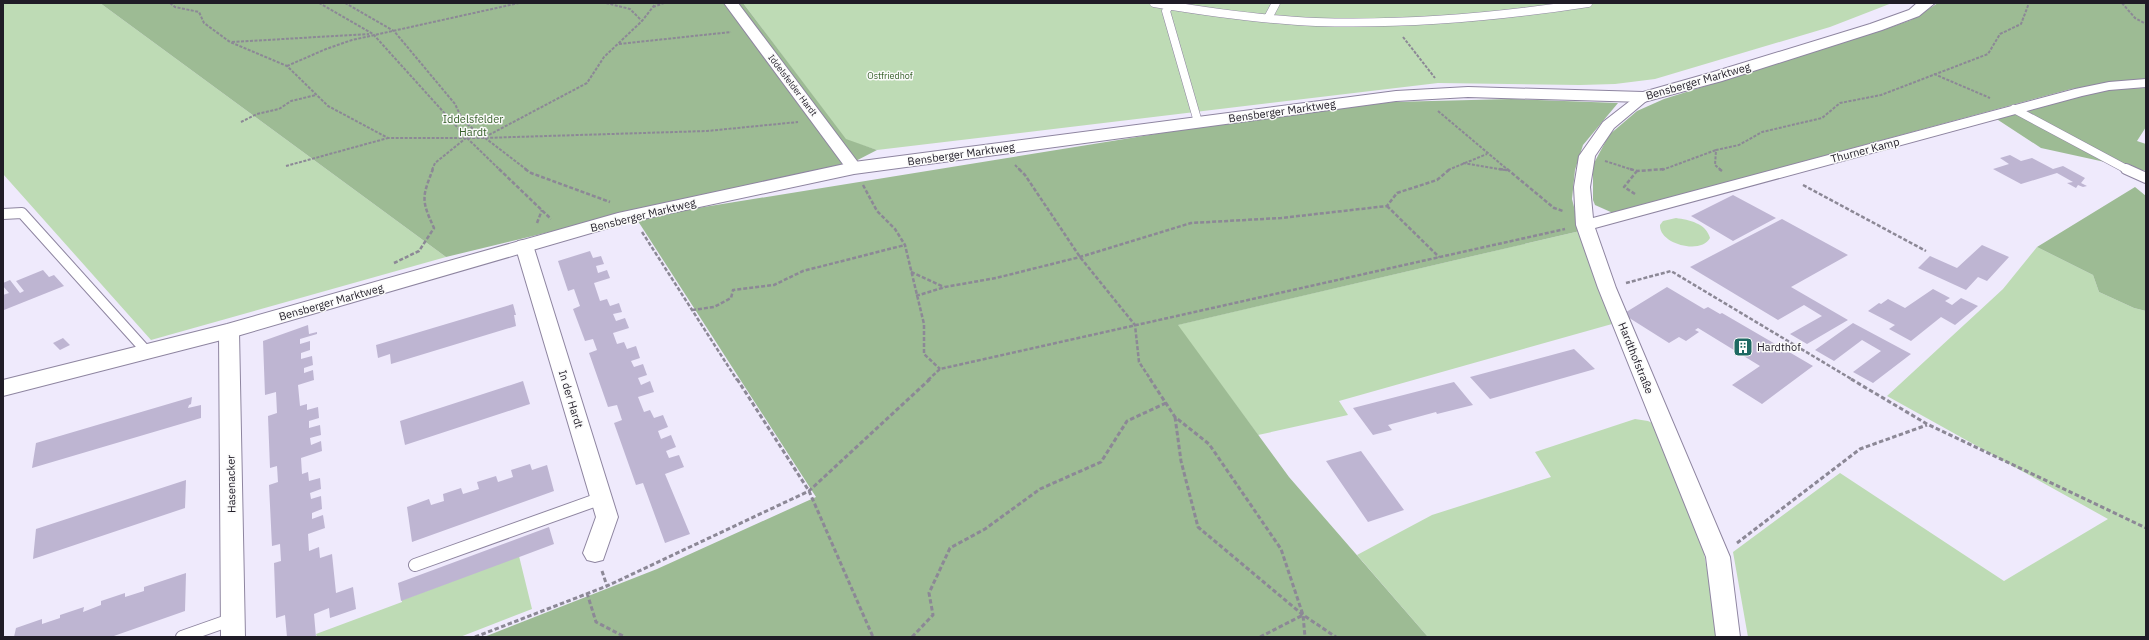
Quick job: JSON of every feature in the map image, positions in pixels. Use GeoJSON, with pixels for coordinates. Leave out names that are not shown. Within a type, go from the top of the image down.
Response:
{"type":"FeatureCollection","features":[{"type":"Feature","properties":{"kind":"street","name":"Iddelsfelder Hardt"},"geometry":{"type":"LineString","coordinates":[[731,3],[854,168]]}},
{"type":"Feature","properties":{"kind":"street","name":"Bensberger Marktweg"},"geometry":{"type":"LineString","coordinates":[[3,388],[148,353],[229,331],[632,215],[854,168],[1360,100],[1435,93],[1644,97],[1716,77],[1876,27],[1914,13],[1928,3]]}},
{"type":"Feature","properties":{"kind":"street","name":"Thurner Kamp"},"geometry":{"type":"LineString","coordinates":[[1585,222],[1651,208],[2080,92],[2109,86],[2146,83]]}},
{"type":"Feature","properties":{"kind":"street","name":"Hardthofstraße"},"geometry":{"type":"LineString","coordinates":[[1644,97],[1608,125],[1587,156],[1582,187],[1585,222],[1607,288],[1718,557],[1728,637]]}},
{"type":"Feature","properties":{"kind":"street","name":"In der Hardt"},"geometry":{"type":"LineString","coordinates":[[524,245],[607,517],[595,553]]}},
{"type":"Feature","properties":{"kind":"street","name":"Hasenacker"},"geometry":{"type":"LineString","coordinates":[[229,331],[233,628]]}},
{"type":"Feature","properties":{"kind":"lane"},"geometry":{"type":"LineString","coordinates":[[1154,3],[1268,18],[1392,22],[1490,17],[1588,3]]}},
{"type":"Feature","properties":{"kind":"lane"},"geometry":{"type":"LineString","coordinates":[[1268,18],[1276,3]]}},
{"type":"Feature","properties":{"kind":"lane"},"geometry":{"type":"LineString","coordinates":[[1169,6],[1166,11],[1198,122]]}},
{"type":"Feature","properties":{"kind":"lane"},"geometry":{"type":"LineString","coordinates":[[2014,109],[2116,164],[2146,178]]}},
{"type":"Feature","properties":{"kind":"lane"},"geometry":{"type":"LineString","coordinates":[[3,214],[22,213],[148,353]]}},
{"type":"Feature","properties":{"kind":"lane"},"geometry":{"type":"LineString","coordinates":[[415,565],[602,498]]}},
{"type":"Feature","properties":{"kind":"lane"},"geometry":{"type":"LineString","coordinates":[[182,637],[233,628]]}},
{"type":"Feature","properties":{"kind":"path"},"geometry":{"type":"LineString","coordinates":[[170,3],[175,8],[199,12],[204,23],[230,42],[287,66],[328,106],[388,138]]}},
{"type":"Feature","properties":{"kind":"path"},"geometry":{"type":"LineString","coordinates":[[319,3],[373,34],[467,138],[566,234]]}},
{"type":"Feature","properties":{"kind":"path"},"geometry":{"type":"LineString","coordinates":[[345,3],[394,31],[455,104],[462,121],[483,138],[531,173],[618,206],[632,215],[809,492],[873,637]]}},
{"type":"Feature","properties":{"kind":"path"},"geometry":{"type":"LineString","coordinates":[[230,42],[373,34],[394,31],[519,3]]}},
{"type":"Feature","properties":{"kind":"path"},"geometry":{"type":"LineString","coordinates":[[606,3],[630,9],[642,21]]}},
{"type":"Feature","properties":{"kind":"path"},"geometry":{"type":"LineString","coordinates":[[483,138],[587,83],[604,57],[642,21],[656,3]]}},
{"type":"Feature","properties":{"kind":"path"},"geometry":{"type":"LineString","coordinates":[[653,7],[664,3]]}},
{"type":"Feature","properties":{"kind":"path"},"geometry":{"type":"LineString","coordinates":[[1587,156],[1637,171],[1661,170],[1716,150],[1739,145],[1762,132],[1822,118],[1840,103],[1881,95],[1988,54],[2000,34],[2022,24],[2029,3]]}},
{"type":"Feature","properties":{"kind":"path"},"geometry":{"type":"LineString","coordinates":[[2122,3],[2135,18],[2146,24]]}},
{"type":"Feature","properties":{"kind":"path"},"geometry":{"type":"LineString","coordinates":[[1392,22],[1427,66],[1441,88],[1426,101],[1487,154],[1554,208],[1585,222]]}},
{"type":"Feature","properties":{"kind":"path"},"geometry":{"type":"LineString","coordinates":[[618,44],[752,30]]}},
{"type":"Feature","properties":{"kind":"path"},"geometry":{"type":"LineString","coordinates":[[287,66],[319,50],[373,34]]}},
{"type":"Feature","properties":{"kind":"path"},"geometry":{"type":"LineString","coordinates":[[1934,74],[2014,109]]}},
{"type":"Feature","properties":{"kind":"path"},"geometry":{"type":"LineString","coordinates":[[242,122],[257,114],[279,108],[292,101],[316,95]]}},
{"type":"Feature","properties":{"kind":"path"},"geometry":{"type":"LineString","coordinates":[[286,166],[388,138],[483,138],[707,131],[818,120]]}},
{"type":"Feature","properties":{"kind":"path"},"geometry":{"type":"LineString","coordinates":[[385,286],[381,272],[396,262],[419,251],[434,228],[424,206],[424,191],[435,163],[467,138]]}},
{"type":"Feature","properties":{"kind":"path"},"geometry":{"type":"LineString","coordinates":[[1716,150],[1715,165],[1730,178],[1734,186]]}},
{"type":"Feature","properties":{"kind":"path"},"geometry":{"type":"LineString","coordinates":[[916,296],[945,287],[996,278],[1080,257],[1191,223],[1281,218],[1387,206],[1397,193],[1437,180],[1447,170],[1487,154]]}},
{"type":"Feature","properties":{"kind":"path"},"geometry":{"type":"LineString","coordinates":[[1011,161],[1025,175],[1080,257],[1135,325],[1139,362],[1175,417],[1209,444],[1281,549],[1303,615],[1306,637]]}},
{"type":"Feature","properties":{"kind":"path"},"geometry":{"type":"LineString","coordinates":[[1462,163],[1508,171]]}},
{"type":"Feature","properties":{"kind":"path"},"geometry":{"type":"LineString","coordinates":[[854,168],[878,212],[895,229],[905,245],[916,296],[924,324],[924,354],[940,369]]}},
{"type":"Feature","properties":{"kind":"path"},"geometry":{"type":"LineString","coordinates":[[1637,171],[1624,187],[1644,200],[1651,208]]}},
{"type":"Feature","properties":{"kind":"path"},"geometry":{"type":"LineString","coordinates":[[1782,173],[1926,251]]}},
{"type":"Feature","properties":{"kind":"path"},"geometry":{"type":"LineString","coordinates":[[1387,206],[1440,257]]}},
{"type":"Feature","properties":{"kind":"path"},"geometry":{"type":"LineString","coordinates":[[474,637],[588,594],[809,492],[940,369],[1440,257],[1585,222]]}},
{"type":"Feature","properties":{"kind":"path"},"geometry":{"type":"LineString","coordinates":[[692,310],[714,307],[731,298],[733,290],[774,285],[803,271],[833,262],[905,245]]}},
{"type":"Feature","properties":{"kind":"path"},"geometry":{"type":"LineString","coordinates":[[1607,288],[1671,271],[1927,424],[2146,528]]}},
{"type":"Feature","properties":{"kind":"path"},"geometry":{"type":"LineString","coordinates":[[911,272],[945,287]]}},
{"type":"Feature","properties":{"kind":"path"},"geometry":{"type":"LineString","coordinates":[[912,637],[933,615],[929,593],[950,548],[986,529],[1040,489],[1102,462],[1127,421],[1166,403]]}},
{"type":"Feature","properties":{"kind":"path"},"geometry":{"type":"LineString","coordinates":[[1175,417],[1181,461],[1198,527],[1303,615],[1336,637]]}},
{"type":"Feature","properties":{"kind":"path"},"geometry":{"type":"LineString","coordinates":[[1718,557],[1860,450],[1927,424]]}},
{"type":"Feature","properties":{"kind":"path"},"geometry":{"type":"LineString","coordinates":[[588,594],[596,622],[625,637]]}},
{"type":"Feature","properties":{"kind":"path"},"geometry":{"type":"LineString","coordinates":[[1260,637],[1303,615]]}},
{"type":"Feature","properties":{"kind":"green space"},"geometry":{"type":"Polygon","coordinates":[[[3,3],[100,3],[446,257],[151,340],[3,174],[3,3]]]}},
{"type":"Feature","properties":{"kind":"green space","name":"Iddelsfelder Hardt"},"geometry":{"type":"Polygon","coordinates":[[[100,3],[743,3],[846,139],[877,150],[846,166],[632,212],[446,257],[100,3]]]}},
{"type":"Feature","properties":{"kind":"green space","name":"Ostfriedhof"},"geometry":{"type":"Polygon","coordinates":[[[743,3],[1892,3],[1830,27],[1655,79],[1615,84],[1580,85],[1438,83],[877,150],[846,140],[743,3]]]}},
{"type":"Feature","properties":{"kind":"green space"},"geometry":{"type":"Polygon","coordinates":[[[1938,3],[2146,3],[2146,80],[2123,81],[2071,89],[1613,213],[1595,205],[1593,200],[1593,165],[1609,135],[1637,111],[1664,99],[1911,20],[1938,3]]]}},
{"type":"Feature","properties":{"kind":"green space"},"geometry":{"type":"Polygon","coordinates":[[[2146,88],[2146,127],[2137,141],[2146,144],[2146,171],[2041,148],[1992,116],[2109,89],[2146,88]]]}},
{"type":"Feature","properties":{"kind":"green space"},"geometry":{"type":"Polygon","coordinates":[[[1511,99],[1618,103],[1583,145],[1575,170],[1572,199],[1580,231],[1178,325],[1289,477],[1428,637],[484,637],[657,569],[816,497],[636,218],[1199,127],[1392,102],[1511,99]]]}},
{"type":"Feature","properties":{"kind":"green space"},"geometry":{"type":"Polygon","coordinates":[[[2135,187],[2146,196],[2146,311],[2134,308],[2099,292],[2093,275],[2037,247],[2135,187]]]}},
{"type":"Feature","properties":{"kind":"green space"},"geometry":{"type":"Polygon","coordinates":[[[1676,218],[1696,223],[1705,229],[1710,238],[1705,243],[1698,246],[1681,245],[1673,242],[1661,232],[1660,225],[1663,221],[1676,218]]]}},
{"type":"Feature","properties":{"kind":"green space"},"geometry":{"type":"Polygon","coordinates":[[[1580,231],[1612,324],[1339,401],[1348,415],[1258,435],[1177,325],[1580,231]]]}},
{"type":"Feature","properties":{"kind":"green space"},"geometry":{"type":"Polygon","coordinates":[[[2037,247],[2093,275],[2099,292],[2134,308],[2146,311],[2146,637],[1748,637],[1733,552],[1840,473],[2004,581],[2108,519],[1887,396],[2003,289],[2037,247]]]}},
{"type":"Feature","properties":{"kind":"green space"},"geometry":{"type":"Polygon","coordinates":[[[1635,419],[1648,421],[1656,425],[1702,542],[1719,637],[1428,637],[1357,555],[1432,515],[1551,477],[1535,452],[1635,419]]]}},
{"type":"Feature","properties":{"kind":"green space"},"geometry":{"type":"Polygon","coordinates":[[[519,556],[532,609],[460,637],[317,637],[316,634],[519,556]]]}},
{"type":"Feature","properties":{"kind":"building"},"geometry":{"type":"Polygon","coordinates":[[[2010,155],[2021,161],[2032,158],[2053,169],[2063,166],[2085,178],[2081,183],[2087,186],[2083,187],[2078,185],[2076,188],[2067,183],[2073,182],[2057,173],[2021,184],[1993,169],[2009,164],[2000,158],[2010,155]]]}},
{"type":"Feature","properties":{"kind":"building"},"geometry":{"type":"Polygon","coordinates":[[[1733,195],[1776,218],[1733,241],[1691,216],[1733,195]]]}},
{"type":"Feature","properties":{"kind":"building"},"geometry":{"type":"Polygon","coordinates":[[[1782,219],[1848,255],[1791,287],[1848,320],[1807,344],[1790,334],[1822,316],[1804,305],[1778,320],[1690,267],[1782,219]]]}},
{"type":"Feature","properties":{"kind":"building"},"geometry":{"type":"Polygon","coordinates":[[[1982,245],[2009,257],[1987,281],[1978,277],[1966,290],[1918,268],[1930,256],[1957,268],[1982,245]]]}},
{"type":"Feature","properties":{"kind":"building"},"geometry":{"type":"Polygon","coordinates":[[[590,251],[593,258],[601,256],[604,264],[596,266],[598,273],[607,270],[610,278],[594,283],[600,301],[607,299],[610,306],[619,303],[622,312],[613,314],[616,321],[625,318],[629,328],[613,333],[617,344],[624,342],[627,349],[636,346],[640,358],[631,361],[634,367],[643,364],[647,375],[638,378],[641,385],[650,381],[654,392],[638,397],[644,412],[650,410],[654,418],[663,415],[668,427],[658,431],[661,439],[671,435],[676,447],[666,451],[669,458],[679,455],[684,467],[665,474],[690,534],[665,543],[643,483],[636,485],[614,423],[622,420],[617,405],[608,407],[589,353],[597,350],[593,339],[585,341],[573,309],[580,306],[574,289],[568,291],[558,261],[590,251]]]}},
{"type":"Feature","properties":{"kind":"building"},"geometry":{"type":"Polygon","coordinates":[[[43,270],[49,277],[54,275],[64,286],[4,310],[3,295],[9,293],[3,286],[3,283],[10,280],[20,293],[24,291],[16,281],[43,270]]]}},
{"type":"Feature","properties":{"kind":"building"},"geometry":{"type":"Polygon","coordinates":[[[1667,287],[1704,309],[1708,307],[1720,314],[1722,313],[1813,366],[1762,404],[1732,385],[1760,366],[1698,328],[1695,330],[1699,332],[1686,341],[1679,337],[1669,343],[1623,314],[1667,287]]]}},
{"type":"Feature","properties":{"kind":"building"},"geometry":{"type":"Polygon","coordinates":[[[1933,289],[1950,298],[1945,301],[1952,305],[1961,298],[1978,306],[1955,325],[1941,317],[1911,341],[1889,329],[1895,325],[1868,311],[1879,303],[1881,304],[1888,299],[1905,308],[1933,289]]]}},
{"type":"Feature","properties":{"kind":"building"},"geometry":{"type":"Polygon","coordinates":[[[513,304],[516,315],[514,315],[516,326],[391,364],[390,354],[378,358],[376,345],[513,304]]]}},
{"type":"Feature","properties":{"kind":"building"},"geometry":{"type":"Polygon","coordinates":[[[1853,323],[1911,354],[1873,383],[1853,372],[1881,351],[1862,340],[1834,361],[1815,350],[1853,323]]]}},
{"type":"Feature","properties":{"kind":"building"},"geometry":{"type":"Polygon","coordinates":[[[308,325],[309,334],[317,332],[317,334],[300,339],[300,344],[310,341],[310,350],[301,353],[301,359],[312,356],[313,365],[304,368],[304,373],[313,370],[314,380],[298,385],[300,406],[307,404],[307,410],[318,407],[319,418],[309,421],[309,428],[320,425],[321,435],[310,438],[311,445],[321,441],[322,451],[301,458],[302,474],[308,472],[309,481],[320,478],[321,489],[310,493],[311,499],[321,496],[322,509],[312,513],[312,519],[323,515],[325,528],[308,534],[309,551],[319,547],[320,558],[332,554],[336,593],[353,587],[356,609],[330,618],[329,608],[314,614],[316,637],[287,637],[285,615],[276,618],[274,563],[281,561],[280,544],[272,546],[269,485],[278,482],[277,466],[270,468],[268,416],[277,413],[276,392],[265,395],[263,341],[308,325]]]}},
{"type":"Feature","properties":{"kind":"building"},"geometry":{"type":"Polygon","coordinates":[[[63,338],[70,345],[60,350],[53,343],[63,338]]]}},
{"type":"Feature","properties":{"kind":"building"},"geometry":{"type":"Polygon","coordinates":[[[1574,349],[1595,369],[1490,399],[1470,377],[1574,349]]]}},
{"type":"Feature","properties":{"kind":"building"},"geometry":{"type":"Polygon","coordinates":[[[523,381],[530,404],[405,445],[400,421],[523,381]]]}},
{"type":"Feature","properties":{"kind":"building"},"geometry":{"type":"Polygon","coordinates":[[[1454,382],[1473,405],[1437,414],[1436,412],[1388,425],[1392,430],[1373,435],[1353,408],[1454,382]]]}},
{"type":"Feature","properties":{"kind":"building"},"geometry":{"type":"Polygon","coordinates":[[[192,397],[191,404],[188,408],[201,405],[201,418],[32,468],[36,443],[192,397]]]}},
{"type":"Feature","properties":{"kind":"building"},"geometry":{"type":"Polygon","coordinates":[[[1361,451],[1404,510],[1368,522],[1326,461],[1361,451]]]}},
{"type":"Feature","properties":{"kind":"building"},"geometry":{"type":"Polygon","coordinates":[[[530,464],[532,470],[547,465],[554,491],[412,542],[407,507],[429,499],[431,505],[444,501],[443,494],[461,488],[463,494],[479,489],[477,482],[496,476],[498,482],[513,477],[511,470],[530,464]]]}},
{"type":"Feature","properties":{"kind":"building"},"geometry":{"type":"Polygon","coordinates":[[[186,480],[185,508],[33,559],[36,529],[186,480]]]}},
{"type":"Feature","properties":{"kind":"building"},"geometry":{"type":"Polygon","coordinates":[[[549,527],[554,544],[401,601],[398,583],[549,527]]]}},
{"type":"Feature","properties":{"kind":"building"},"geometry":{"type":"Polygon","coordinates":[[[186,573],[185,611],[111,637],[14,637],[16,628],[42,619],[42,624],[60,618],[60,615],[84,607],[83,612],[101,605],[101,601],[125,593],[125,597],[144,591],[144,587],[186,573]]]}},
{"type":"Feature","properties":{"kind":"place","name":"Hardthof"},"geometry":{"type":"Point","coordinates":[1743,347]}}]}
